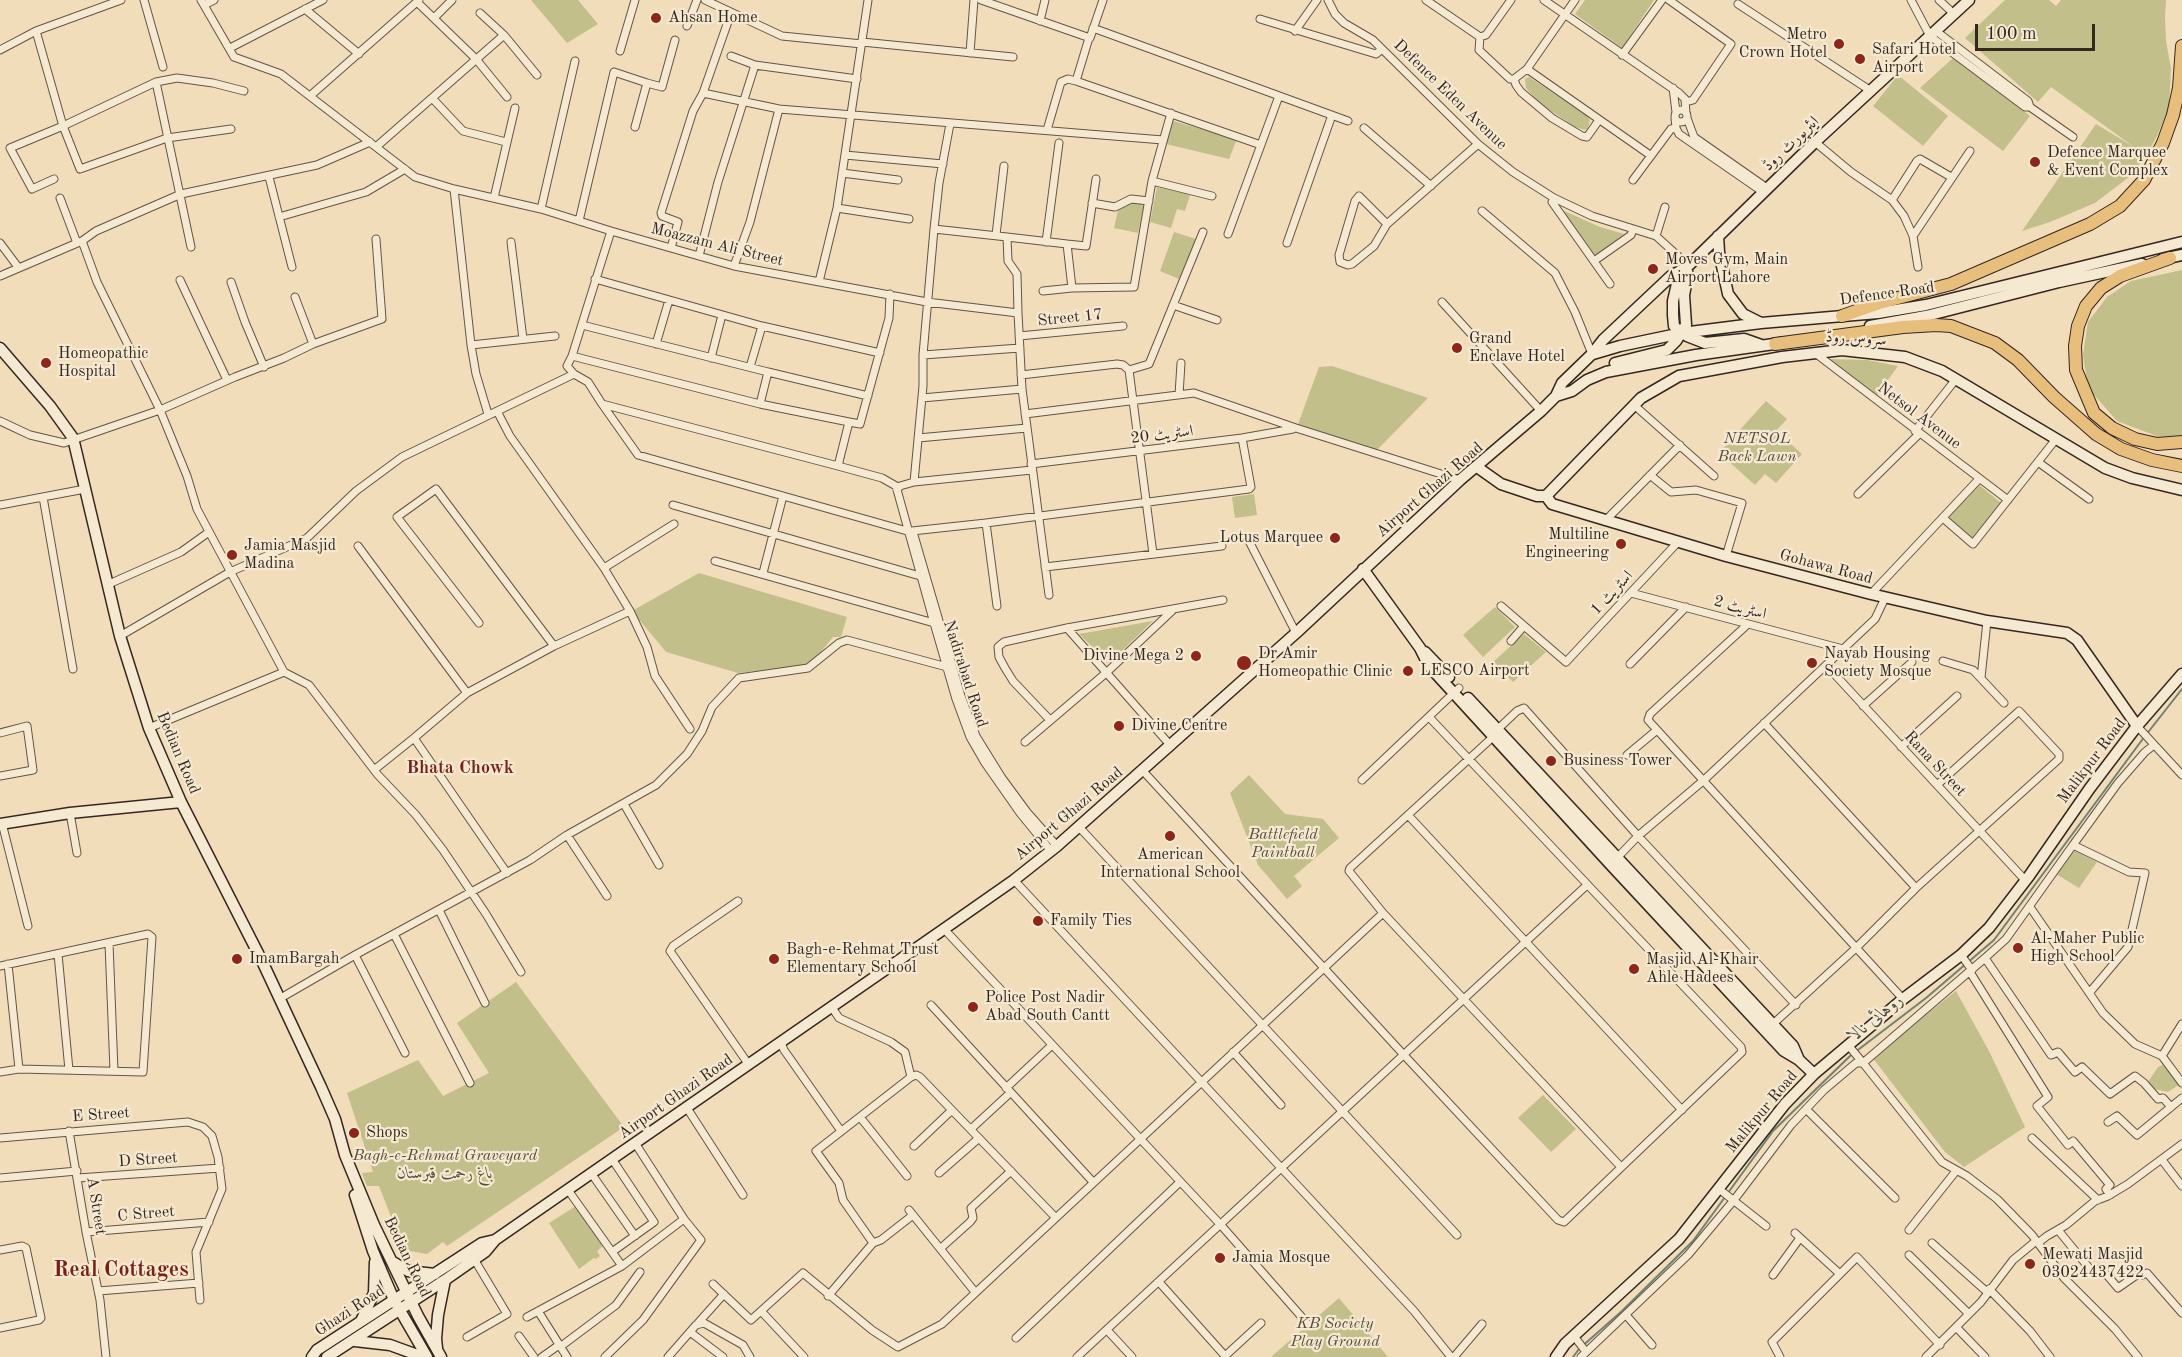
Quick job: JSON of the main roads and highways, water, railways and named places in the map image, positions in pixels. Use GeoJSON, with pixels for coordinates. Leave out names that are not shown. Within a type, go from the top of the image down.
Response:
{"type":"FeatureCollection","features":[{"type":"Feature","properties":{"kind":"highway"},"geometry":{"type":"LineString","coordinates":[[1842,316],[1951,284],[2090,224],[2120,206],[2144,180],[2163,143],[2177,97],[2182,46]]}},
{"type":"Feature","properties":{"kind":"highway"},"geometry":{"type":"LineString","coordinates":[[2176,256],[2120,276],[2101,288],[2086,306],[2078,326],[2075,346],[2076,370],[2094,413],[2112,428],[2135,439],[2157,444],[2182,442]]}},
{"type":"Feature","properties":{"kind":"highway"},"geometry":{"type":"LineString","coordinates":[[1775,344],[1903,327],[1951,326],[1995,343],[2018,360],[2054,397],[2096,434],[2121,449],[2152,460],[2182,466]]}},
{"type":"Feature","properties":{"kind":"main road","name":"ایئرپورٹ روڈ"},"geometry":{"type":"LineString","coordinates":[[1685,268],[1815,142],[1969,0]]}},
{"type":"Feature","properties":{"kind":"main road"},"geometry":{"type":"LineString","coordinates":[[1718,236],[1721,264],[1728,294],[1743,314],[1761,323]]}},
{"type":"Feature","properties":{"kind":"main road","name":"Defence Road"},"geometry":{"type":"LineString","coordinates":[[1592,354],[1682,333],[1761,323],[1878,313],[1926,305],[2182,242]]}},
{"type":"Feature","properties":{"kind":"main road","name":"Defence Road"},"geometry":{"type":"LineString","coordinates":[[1762,345],[1926,316],[2059,282],[2176,256]]}},
{"type":"Feature","properties":{"kind":"main road"},"geometry":{"type":"LineString","coordinates":[[1685,268],[1675,288],[1674,326],[1682,333],[1705,343],[1744,339],[1762,345]]}},
{"type":"Feature","properties":{"kind":"main road","name":"Airport Ghazi Road"},"geometry":{"type":"LineString","coordinates":[[441,1277],[482,1243],[495,1240],[1014,880],[1080,828],[1296,633],[1460,480],[1541,411],[1556,396],[1562,383],[1603,340],[1671,276],[1685,268]]}},
{"type":"Feature","properties":{"kind":"main road"},"geometry":{"type":"LineString","coordinates":[[1556,396],[1572,391],[1608,365],[1667,350],[1682,333]]}},
{"type":"Feature","properties":{"kind":"main road"},"geometry":{"type":"LineString","coordinates":[[1597,375],[1644,364],[1762,345]]}},
{"type":"Feature","properties":{"kind":"main road","name":"Bedian Road"},"geometry":{"type":"LineString","coordinates":[[0,348],[50,406],[73,438],[120,636],[149,728],[181,802],[279,999],[335,1119],[350,1168],[391,1260],[440,1355]]}},
{"type":"Feature","properties":{"kind":"main road","name":"سروس روڈ"},"geometry":{"type":"LineString","coordinates":[[1546,496],[1641,398],[1679,376],[1725,366],[1842,350],[1905,357],[1942,371],[2105,468],[2132,478],[2182,490]]}},
{"type":"Feature","properties":{"kind":"main road","name":"Gohawa Road"},"geometry":{"type":"LineString","coordinates":[[1478,467],[1509,487],[1538,496],[1546,496],[1552,504],[1726,556],[1885,598],[1987,621],[2072,636],[2140,728]]}},
{"type":"Feature","properties":{"kind":"main road"},"geometry":{"type":"LineString","coordinates":[[1363,569],[1420,648],[1429,666],[1496,732],[1784,1051],[1799,1060],[1814,1074]]}},
{"type":"Feature","properties":{"kind":"main road","name":"Malikpur Road"},"geometry":{"type":"LineString","coordinates":[[1556,1357],[1565,1344],[1577,1338],[1679,1239],[1722,1191],[1785,1104],[1814,1074],[1903,999],[1963,957],[1989,928],[2090,788],[2182,674]]}},
{"type":"Feature","properties":{"kind":"main road"},"geometry":{"type":"LineString","coordinates":[[1,824],[70,813],[181,802]]}},
{"type":"Feature","properties":{"kind":"main road"},"geometry":{"type":"LineString","coordinates":[[1614,861],[1773,1024],[1792,1046],[1799,1060]]}},
{"type":"Feature","properties":{"kind":"main road","name":"Bedian Road"},"geometry":{"type":"LineString","coordinates":[[350,1168],[352,1186],[373,1251],[397,1305],[425,1357]]}},
{"type":"Feature","properties":{"kind":"main road"},"geometry":{"type":"LineString","coordinates":[[391,1260],[408,1271],[441,1277],[485,1252],[495,1240]]}},
{"type":"Feature","properties":{"kind":"main road"},"geometry":{"type":"LineString","coordinates":[[361,1322],[374,1293],[373,1251]]}},
{"type":"Feature","properties":{"kind":"main road"},"geometry":{"type":"LineString","coordinates":[[440,1355],[436,1339],[441,1277]]}},
{"type":"Feature","properties":{"kind":"main road","name":"Ghazi Road"},"geometry":{"type":"LineString","coordinates":[[312,1357],[317,1350],[361,1322],[397,1305],[441,1277]]}},
{"type":"Feature","properties":{"kind":"main road","name":"Ghazi Road"},"geometry":{"type":"LineString","coordinates":[[327,1357],[355,1341],[397,1305]]}},
{"type":"Feature","properties":{"kind":"main road"},"geometry":{"type":"LineString","coordinates":[[355,1341],[390,1345],[425,1357]]}},
{"type":"Feature","properties":{"kind":"waterway","name":"روہائی نالا"},"geometry":{"type":"LineString","coordinates":[[1573,1357],[1693,1241],[1773,1131],[1850,1056],[1926,998],[1994,940],[2182,689]]}},
{"type":"Feature","properties":{"kind":"place","name":"Ahsan Home"},"geometry":{"type":"Point","coordinates":[656,18]}},
{"type":"Feature","properties":{"kind":"place","name":"Metro Crown Hotel"},"geometry":{"type":"Point","coordinates":[1839,44]}},
{"type":"Feature","properties":{"kind":"place","name":"Safari Hotel Airport"},"geometry":{"type":"Point","coordinates":[1860,59]}},
{"type":"Feature","properties":{"kind":"place","name":"Defence Marquee & Event Complex"},"geometry":{"type":"Point","coordinates":[2035,162]}},
{"type":"Feature","properties":{"kind":"place","name":"Moves Gym, Main Airport Lahore"},"geometry":{"type":"Point","coordinates":[1653,269]}},
{"type":"Feature","properties":{"kind":"place","name":"Grand Enclave Hotel"},"geometry":{"type":"Point","coordinates":[1457,348]}},
{"type":"Feature","properties":{"kind":"place","name":"Homeopathic Hospital"},"geometry":{"type":"Point","coordinates":[46,363]}},
{"type":"Feature","properties":{"kind":"place","name":"Lotus Marquee"},"geometry":{"type":"Point","coordinates":[1335,538]}},
{"type":"Feature","properties":{"kind":"place","name":"Multiline Engineering"},"geometry":{"type":"Point","coordinates":[1621,544]}},
{"type":"Feature","properties":{"kind":"place","name":"Jamia Masjid Madina"},"geometry":{"type":"Point","coordinates":[232,555]}},
{"type":"Feature","properties":{"kind":"place","name":"Divine Mega 2"},"geometry":{"type":"Point","coordinates":[1196,656]}},
{"type":"Feature","properties":{"kind":"place","name":"Dr Amir Homeopathic Clinic"},"geometry":{"type":"Point","coordinates":[1244,663]}},
{"type":"Feature","properties":{"kind":"place","name":"Nayab Housing Society Mosque"},"geometry":{"type":"Point","coordinates":[1812,663]}},
{"type":"Feature","properties":{"kind":"place","name":"LESCO Airport"},"geometry":{"type":"Point","coordinates":[1408,671]}},
{"type":"Feature","properties":{"kind":"place","name":"Divine Centre"},"geometry":{"type":"Point","coordinates":[1119,726]}},
{"type":"Feature","properties":{"kind":"place","name":"Business Tower"},"geometry":{"type":"Point","coordinates":[1551,761]}},
{"type":"Feature","properties":{"kind":"place","name":"American International School"},"geometry":{"type":"Point","coordinates":[1170,836]}},
{"type":"Feature","properties":{"kind":"place","name":"Family Ties"},"geometry":{"type":"Point","coordinates":[1038,921]}},
{"type":"Feature","properties":{"kind":"place","name":"Al-Maher Public High School"},"geometry":{"type":"Point","coordinates":[2018,948]}},
{"type":"Feature","properties":{"kind":"place","name":"ImamBargah"},"geometry":{"type":"Point","coordinates":[237,959]}},
{"type":"Feature","properties":{"kind":"place","name":"Bagh-e-Rehmat Trust Elementary School"},"geometry":{"type":"Point","coordinates":[774,959]}},
{"type":"Feature","properties":{"kind":"place","name":"Masjid Al-Khair Ahle Hadees"},"geometry":{"type":"Point","coordinates":[1634,969]}},
{"type":"Feature","properties":{"kind":"place","name":"Police Post Nadir Abad South Cantt"},"geometry":{"type":"Point","coordinates":[973,1007]}},
{"type":"Feature","properties":{"kind":"place","name":"Shops"},"geometry":{"type":"Point","coordinates":[354,1133]}},
{"type":"Feature","properties":{"kind":"place","name":"Jamia Mosque"},"geometry":{"type":"Point","coordinates":[1220,1258]}},
{"type":"Feature","properties":{"kind":"place","name":"Mewati Masjid 03024437422"},"geometry":{"type":"Point","coordinates":[2030,1264]}},
{"type":"Feature","properties":{"kind":"district","name":"Bhata Chowk"},"geometry":{"type":"Point","coordinates":[460,768]}},
{"type":"Feature","properties":{"kind":"district","name":"Real Cottages"},"geometry":{"type":"Point","coordinates":[121,1270]}},
{"type":"Feature","properties":{"kind":"park label","name":"NETSOL Back Lawn"},"geometry":{"type":"Point","coordinates":[1757,448]}},
{"type":"Feature","properties":{"kind":"park label","name":"Battlefield Paintball"},"geometry":{"type":"Point","coordinates":[1283,844]}},
{"type":"Feature","properties":{"kind":"park label","name":"Bagh-e-Rehmat Graveyard باغ رحمت قبرستان"},"geometry":{"type":"Point","coordinates":[445,1165]}},
{"type":"Feature","properties":{"kind":"park label","name":"KB Society Play Ground"},"geometry":{"type":"Point","coordinates":[1335,1333]}}]}
